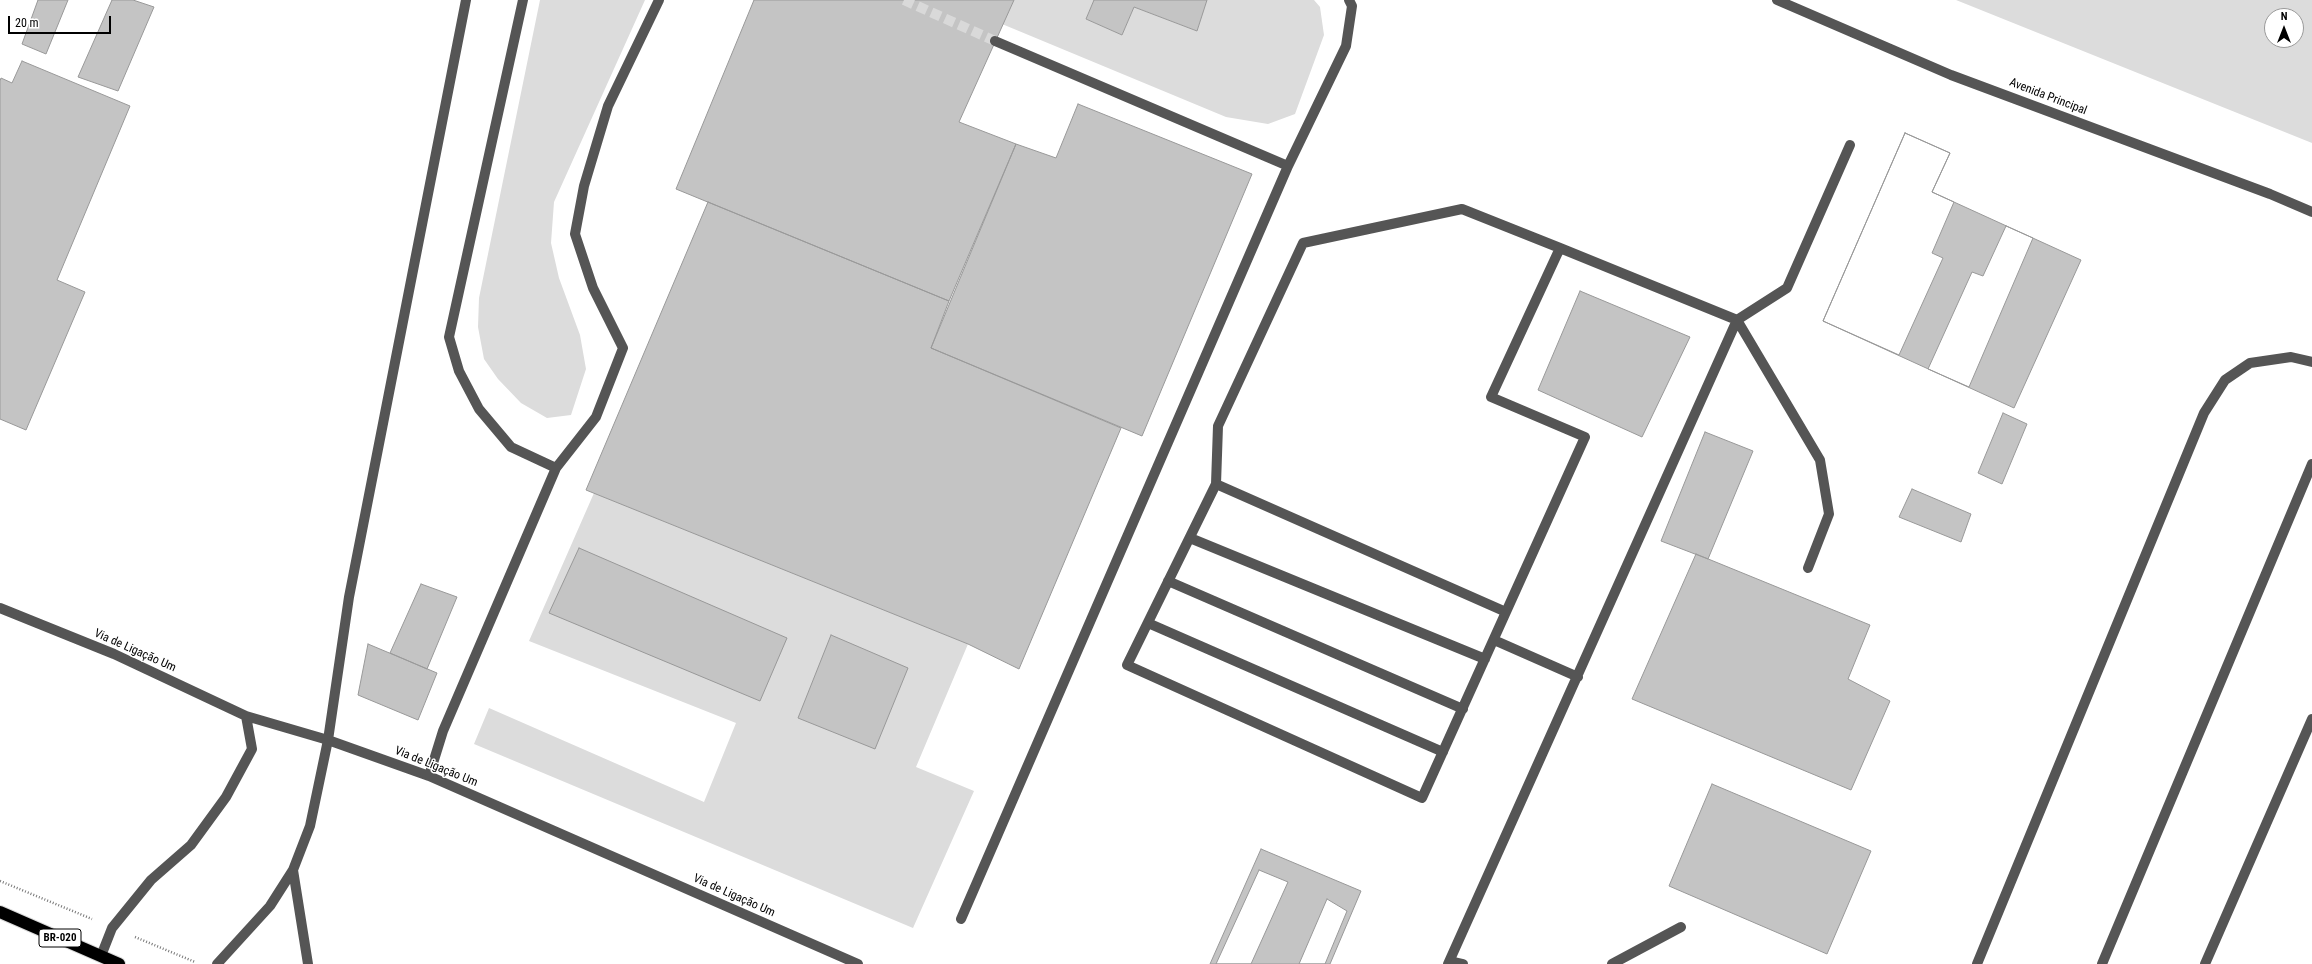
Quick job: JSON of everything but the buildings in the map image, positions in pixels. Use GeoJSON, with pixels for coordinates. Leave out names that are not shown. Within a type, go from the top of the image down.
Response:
{"type":"FeatureCollection","features":[{"type":"Feature","properties":{"kind":"highway","name":"BR-020"},"geometry":{"type":"LineString","coordinates":[[0,912],[119,964]]}},
{"type":"Feature","properties":{"kind":"lane"},"geometry":{"type":"LineString","coordinates":[[217,964],[270,906],[293,870],[310,826],[328,740],[349,597],[466,0]]}},
{"type":"Feature","properties":{"kind":"lane"},"geometry":{"type":"LineString","coordinates":[[522,0],[449,337],[459,371],[479,409],[511,447],[556,468]]}},
{"type":"Feature","properties":{"kind":"lane"},"geometry":{"type":"LineString","coordinates":[[429,776],[443,731],[556,468],[596,417],[623,348],[593,288],[575,234],[584,186],[608,106],[659,0]]}},
{"type":"Feature","properties":{"kind":"lane"},"geometry":{"type":"LineString","coordinates":[[961,919],[1288,166],[1346,46],[1352,6],[1349,0]]}},
{"type":"Feature","properties":{"kind":"lane","name":"Avenida Principal"},"geometry":{"type":"LineString","coordinates":[[1777,0],[1951,75],[2270,194],[2312,212]]}},
{"type":"Feature","properties":{"kind":"lane"},"geometry":{"type":"LineString","coordinates":[[995,41],[1288,166]]}},
{"type":"Feature","properties":{"kind":"lane"},"geometry":{"type":"LineString","coordinates":[[1463,964],[1449,962],[1737,320],[1787,288],[1850,145]]}},
{"type":"Feature","properties":{"kind":"lane"},"geometry":{"type":"LineString","coordinates":[[1560,248],[1492,397],[1585,438],[1422,798],[1127,665],[1216,484],[1218,426],[1303,243],[1462,209],[1560,248],[1737,320],[1820,460],[1830,514],[1808,568]]}},
{"type":"Feature","properties":{"kind":"lane"},"geometry":{"type":"LineString","coordinates":[[1977,964],[2204,413],[2225,380],[2250,363],[2291,357],[2312,362]]}},
{"type":"Feature","properties":{"kind":"lane"},"geometry":{"type":"LineString","coordinates":[[2102,964],[2312,464]]}},
{"type":"Feature","properties":{"kind":"lane"},"geometry":{"type":"LineString","coordinates":[[1216,484],[1506,612]]}},
{"type":"Feature","properties":{"kind":"lane"},"geometry":{"type":"LineString","coordinates":[[1190,538],[1485,659]]}},
{"type":"Feature","properties":{"kind":"lane"},"geometry":{"type":"LineString","coordinates":[[1168,581],[1463,708]]}},
{"type":"Feature","properties":{"kind":"lane","name":"Via de Ligação Um"},"geometry":{"type":"LineString","coordinates":[[0,608],[114,654],[246,716],[328,740],[429,776],[858,964]]}},
{"type":"Feature","properties":{"kind":"lane"},"geometry":{"type":"LineString","coordinates":[[1148,622],[1443,752]]}},
{"type":"Feature","properties":{"kind":"lane"},"geometry":{"type":"LineString","coordinates":[[1494,640],[1578,677]]}},
{"type":"Feature","properties":{"kind":"lane"},"geometry":{"type":"LineString","coordinates":[[100,956],[112,928],[151,880],[192,845],[226,797],[252,749],[246,716]]}},
{"type":"Feature","properties":{"kind":"lane"},"geometry":{"type":"LineString","coordinates":[[2204,964],[2312,719]]}},
{"type":"Feature","properties":{"kind":"lane"},"geometry":{"type":"LineString","coordinates":[[293,870],[308,964]]}},
{"type":"Feature","properties":{"kind":"lane"},"geometry":{"type":"LineString","coordinates":[[1612,964],[1681,927]]}},
{"type":"Feature","properties":{"kind":"shaded area"},"geometry":{"type":"Polygon","coordinates":[[[540,0],[645,0],[554,202],[551,243],[559,278],[580,335],[586,369],[571,415],[547,418],[521,403],[498,379],[484,359],[478,327],[479,298],[540,0]]]}},
{"type":"Feature","properties":{"kind":"shaded area"},"geometry":{"type":"Polygon","coordinates":[[[1014,0],[1094,0],[1086,19],[1122,35],[1134,7],[1197,31],[1207,0],[1314,0],[1320,7],[1324,35],[1295,114],[1268,124],[1226,117],[1002,24],[1014,0]]]}},
{"type":"Feature","properties":{"kind":"shaded area"},"geometry":{"type":"Polygon","coordinates":[[[1956,0],[2312,0],[2312,143],[1956,0]]]}},
{"type":"Feature","properties":{"kind":"shaded area"},"geometry":{"type":"Polygon","coordinates":[[[594,493],[968,644],[916,767],[974,791],[913,928],[474,744],[489,708],[704,802],[736,723],[529,641],[594,493]]]}},
{"type":"Feature","properties":{"kind":"tunnel"},"geometry":{"type":"LineString","coordinates":[[904,0],[995,41]]}}]}
